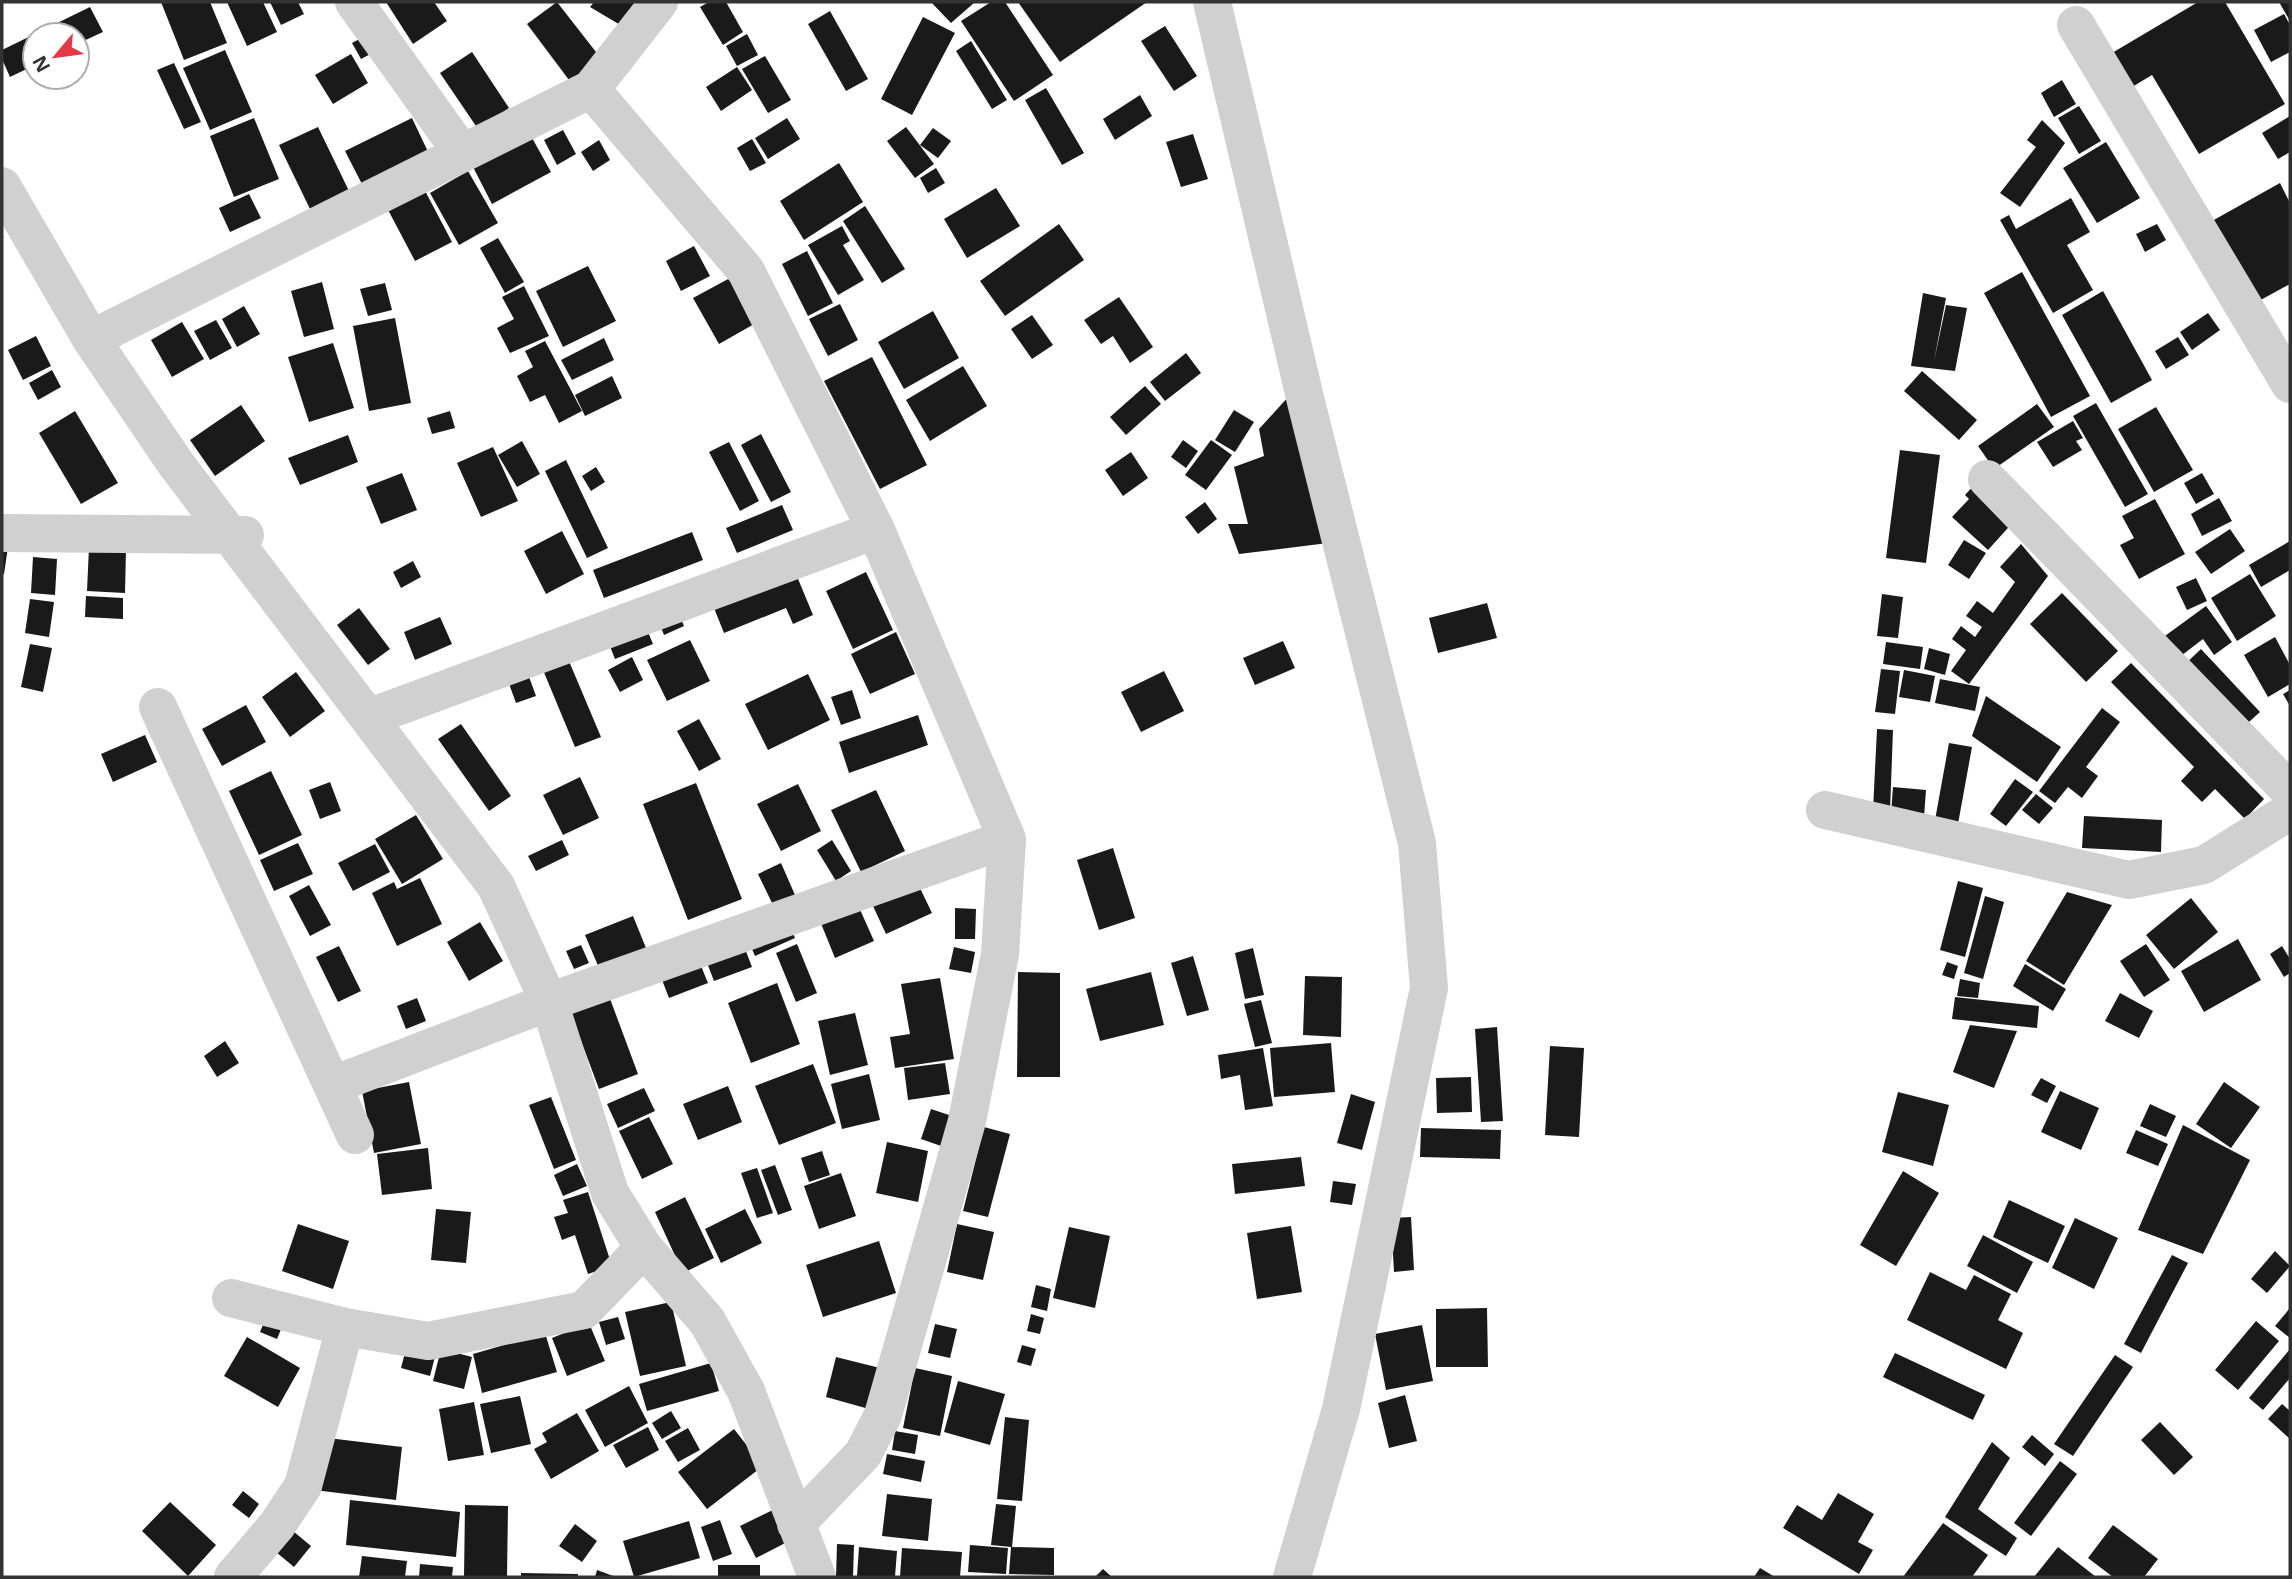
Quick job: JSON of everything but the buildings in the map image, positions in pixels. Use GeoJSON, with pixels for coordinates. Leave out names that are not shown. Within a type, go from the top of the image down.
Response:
{"type":"FeatureCollection","features":[{"type":"Feature","properties":{"kind":"street"},"geometry":{"type":"LineString","coordinates":[[354,2],[462,153]]}},
{"type":"Feature","properties":{"kind":"street"},"geometry":{"type":"LineString","coordinates":[[91,339],[591,89],[659,2]]}},
{"type":"Feature","properties":{"kind":"street"},"geometry":{"type":"LineString","coordinates":[[1212,2],[1306,402],[1417,843],[1429,988],[1341,1409],[1292,1577]]}},
{"type":"Feature","properties":{"kind":"street"},"geometry":{"type":"LineString","coordinates":[[2076,25],[2290,384]]}},
{"type":"Feature","properties":{"kind":"street"},"geometry":{"type":"LineString","coordinates":[[591,89],[746,271],[876,530],[1007,839],[1000,954],[967,1121],[883,1415],[863,1454],[796,1524]]}},
{"type":"Feature","properties":{"kind":"street"},"geometry":{"type":"LineString","coordinates":[[2,186],[91,339],[176,464],[238,535],[496,886],[549,1002],[610,1193],[644,1248],[707,1321],[746,1391],[817,1577]]}},
{"type":"Feature","properties":{"kind":"street"},"geometry":{"type":"LineString","coordinates":[[1987,479],[2290,791]]}},
{"type":"Feature","properties":{"kind":"street"},"geometry":{"type":"LineString","coordinates":[[370,717],[876,530]]}},
{"type":"Feature","properties":{"kind":"street"},"geometry":{"type":"LineString","coordinates":[[2,533],[238,535]]}},
{"type":"Feature","properties":{"kind":"street"},"geometry":{"type":"LineString","coordinates":[[158,707],[355,1135]]}},
{"type":"Feature","properties":{"kind":"street"},"geometry":{"type":"LineString","coordinates":[[1825,810],[2129,880],[2204,865],[2290,811]]}},
{"type":"Feature","properties":{"kind":"street"},"geometry":{"type":"LineString","coordinates":[[333,1085],[549,1002],[1007,839]]}},
{"type":"Feature","properties":{"kind":"street"},"geometry":{"type":"LineString","coordinates":[[231,1298],[345,1327],[428,1341],[584,1310],[644,1248]]}},
{"type":"Feature","properties":{"kind":"street"},"geometry":{"type":"LineString","coordinates":[[233,1577],[277,1525],[303,1486],[345,1327]]}}]}
